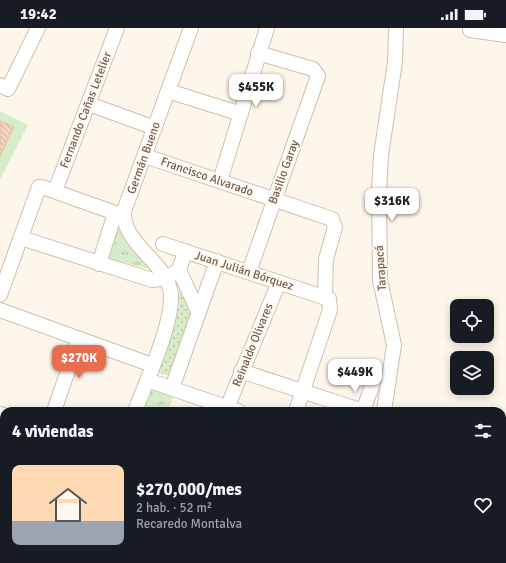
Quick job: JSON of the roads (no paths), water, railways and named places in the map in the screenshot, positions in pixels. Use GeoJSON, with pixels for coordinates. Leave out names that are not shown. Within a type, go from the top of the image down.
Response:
{"type":"FeatureCollection","features":[{"type":"Feature","properties":{"kind":"street"},"geometry":{"type":"LineString","coordinates":[[0,85],[8,89],[38,28]]}},
{"type":"Feature","properties":{"kind":"street","name":"Fernando Cañas Letelier"},"geometry":{"type":"LineString","coordinates":[[55,191],[117,28]]}},
{"type":"Feature","properties":{"kind":"street","name":"Germán Bueno"},"geometry":{"type":"LineString","coordinates":[[99,264],[145,156],[191,28]]}},
{"type":"Feature","properties":{"kind":"street"},"geometry":{"type":"LineString","coordinates":[[220,180],[258,53],[267,28]]}},
{"type":"Feature","properties":{"kind":"street","name":"Tarapacá"},"geometry":{"type":"LineString","coordinates":[[385,407],[394,345],[380,280],[379,192],[382,155],[395,62],[396,28]]}},
{"type":"Feature","properties":{"kind":"street"},"geometry":{"type":"LineString","coordinates":[[470,30],[506,35]]}},
{"type":"Feature","properties":{"kind":"street","name":"Basilio Garay"},"geometry":{"type":"LineString","coordinates":[[249,272],[317,80],[318,73],[313,69],[258,53]]}},
{"type":"Feature","properties":{"kind":"street"},"geometry":{"type":"LineString","coordinates":[[168,91],[241,114]]}},
{"type":"Feature","properties":{"kind":"street"},"geometry":{"type":"LineString","coordinates":[[88,104],[155,128]]}},
{"type":"Feature","properties":{"kind":"street","name":"Francisco Alvarado"},"geometry":{"type":"LineString","coordinates":[[145,156],[332,218],[335,223],[326,259],[325,297]]}},
{"type":"Feature","properties":{"kind":"street"},"geometry":{"type":"LineString","coordinates":[[0,295],[38,190],[42,187],[119,214],[131,235],[166,278],[170,289],[171,310],[137,407]]}},
{"type":"Feature","properties":{"kind":"street"},"geometry":{"type":"LineString","coordinates":[[21,238],[152,280],[166,278],[179,270],[185,252]]}},
{"type":"Feature","properties":{"kind":"street","name":"Juan Julián Bórquez"},"geometry":{"type":"LineString","coordinates":[[163,244],[325,297]]}},
{"type":"Feature","properties":{"kind":"street"},"geometry":{"type":"LineString","coordinates":[[172,388],[198,311],[217,261]]}},
{"type":"Feature","properties":{"kind":"street"},"geometry":{"type":"LineString","coordinates":[[179,270],[198,311]]}},
{"type":"Feature","properties":{"kind":"street","name":"Reinaldo Olivares"},"geometry":{"type":"LineString","coordinates":[[233,407],[241,372],[279,282]]}},
{"type":"Feature","properties":{"kind":"street"},"geometry":{"type":"LineString","coordinates":[[297,407],[330,310],[330,302],[325,297]]}},
{"type":"Feature","properties":{"kind":"street"},"geometry":{"type":"LineString","coordinates":[[0,310],[152,365]]}},
{"type":"Feature","properties":{"kind":"street"},"geometry":{"type":"LineString","coordinates":[[55,407],[79,339]]}},
{"type":"Feature","properties":{"kind":"street"},"geometry":{"type":"LineString","coordinates":[[241,372],[350,407]]}},
{"type":"Feature","properties":{"kind":"street"},"geometry":{"type":"LineString","coordinates":[[147,380],[227,407]]}},
{"type":"Feature","properties":{"kind":"street"},"geometry":{"type":"LineString","coordinates":[[364,407],[373,383]]}}]}
